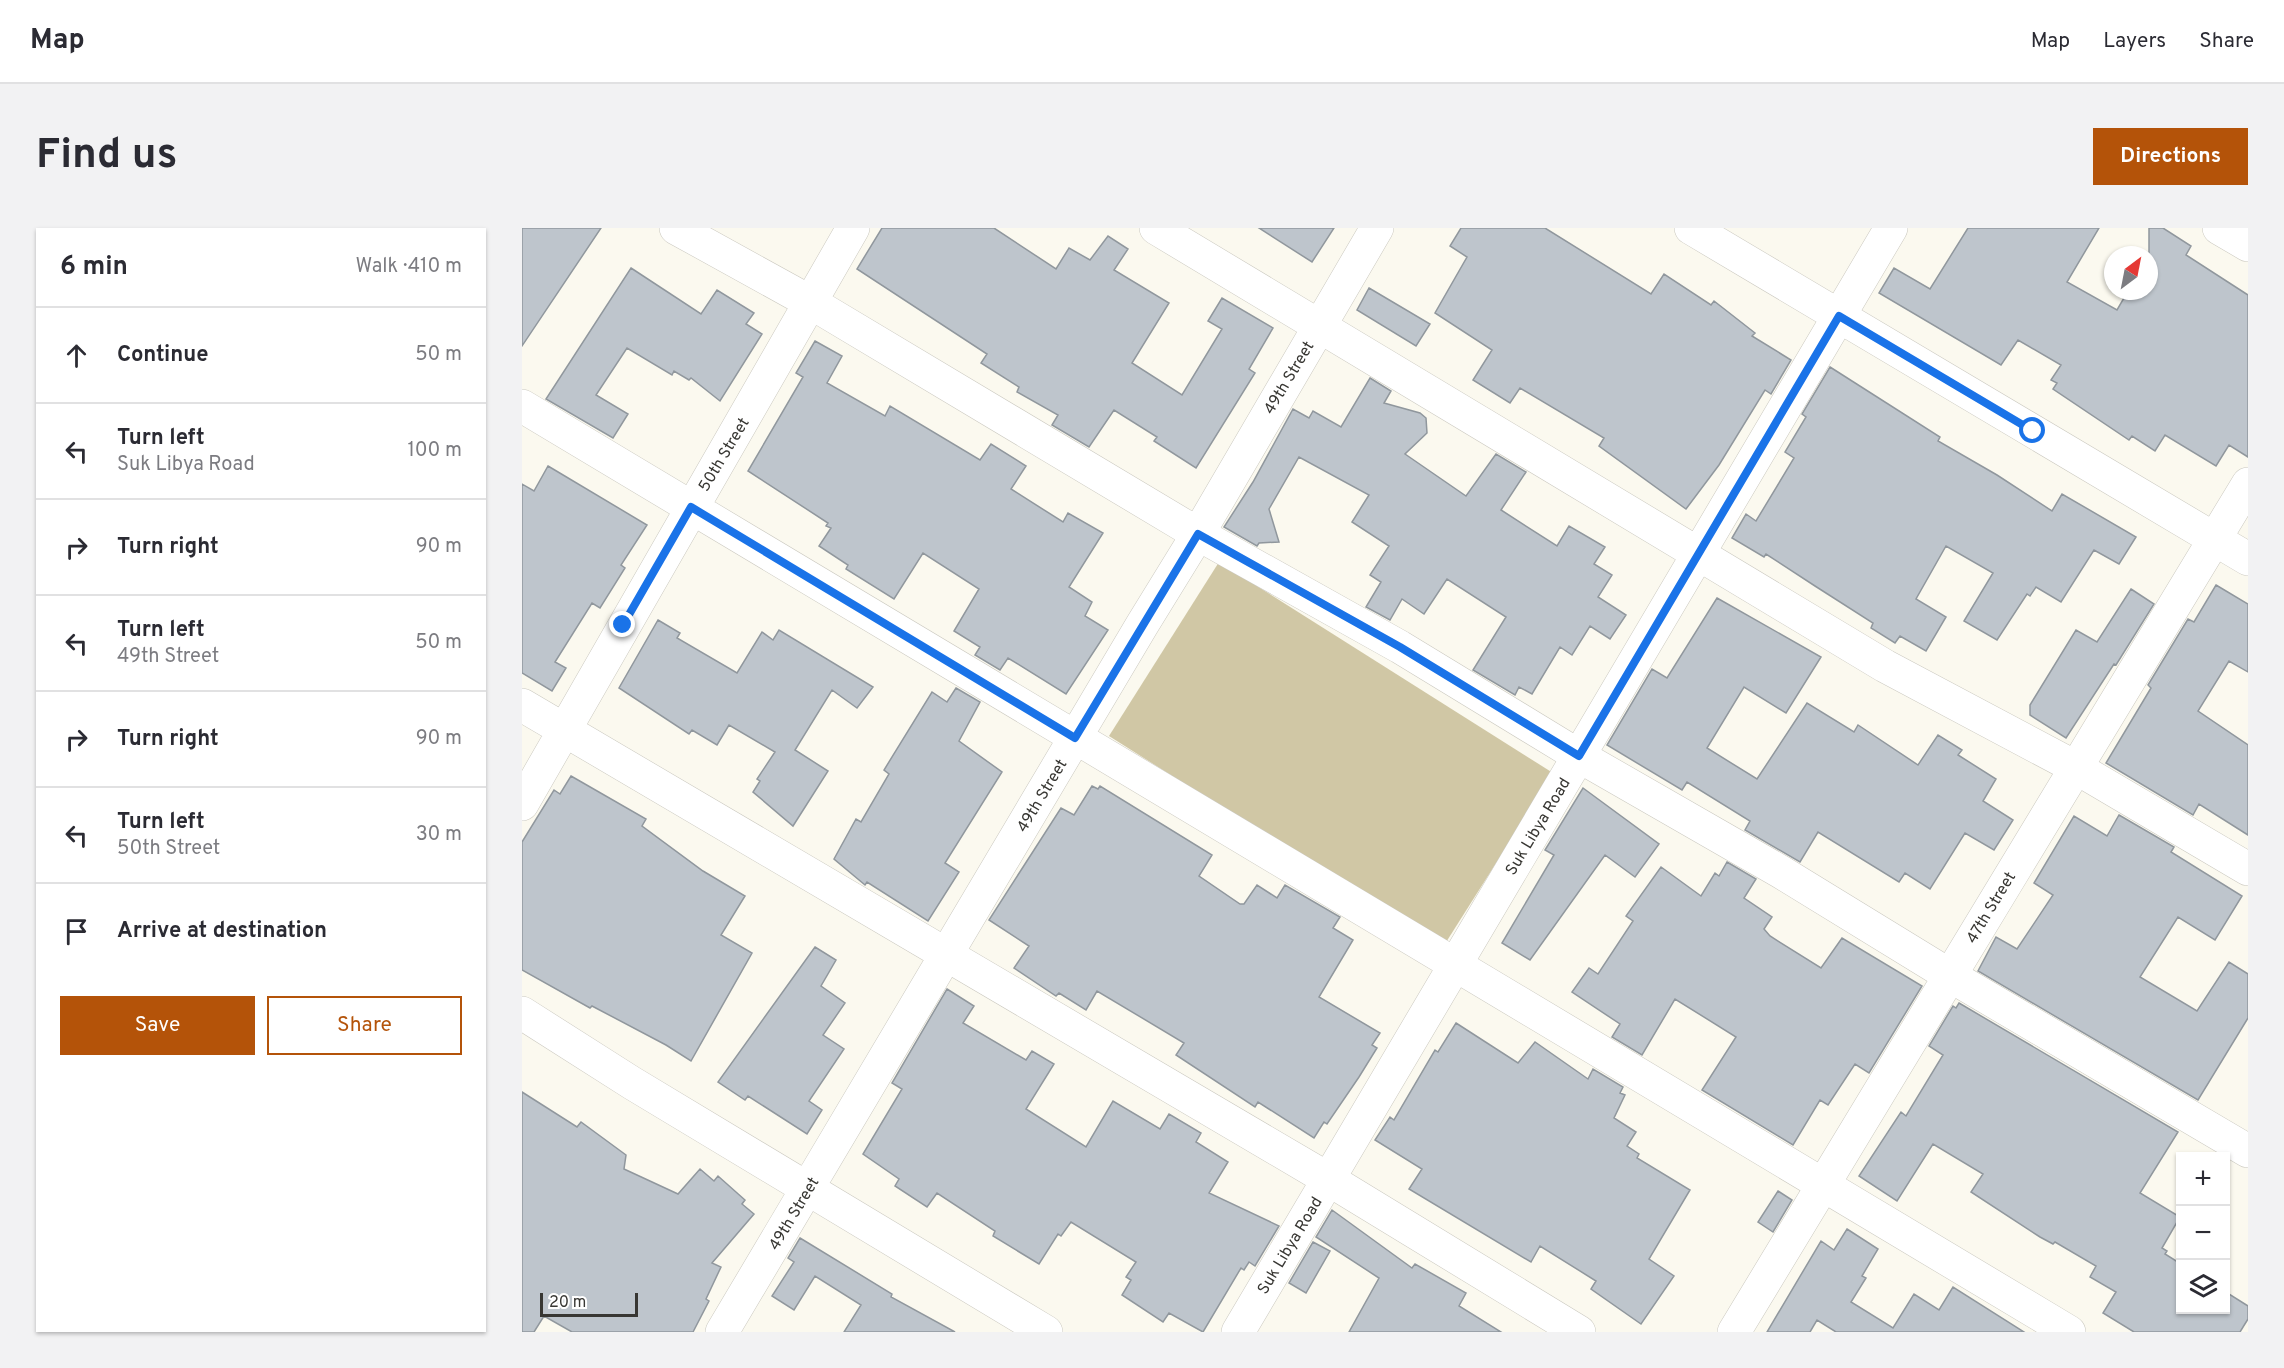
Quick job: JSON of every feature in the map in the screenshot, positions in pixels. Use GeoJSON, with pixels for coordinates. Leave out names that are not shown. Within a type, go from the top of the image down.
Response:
{"type":"FeatureCollection","features":[{"type":"Feature","properties":{"kind":"street"},"geometry":{"type":"LineString","coordinates":[[676,228],[810,302],[1198,534],[1400,647],[1579,756],[1781,872],[1949,975],[2248,1151]]}},
{"type":"Feature","properties":{"kind":"street","name":"50th Street"},"geometry":{"type":"LineString","coordinates":[[522,804],[853,228]]}},
{"type":"Feature","properties":{"kind":"street"},"geometry":{"type":"LineString","coordinates":[[1156,228],[1885,666],[2075,767],[2248,869]]}},
{"type":"Feature","properties":{"kind":"street","name":"49th Street"},"geometry":{"type":"LineString","coordinates":[[722,1332],[1198,534],[1377,228]]}},
{"type":"Feature","properties":{"kind":"street"},"geometry":{"type":"LineString","coordinates":[[1691,228],[2248,559]]}},
{"type":"Feature","properties":{"kind":"street","name":"Suk Libya Road"},"geometry":{"type":"LineString","coordinates":[[1238,1332],[1891,228]]}},
{"type":"Feature","properties":{"kind":"street"},"geometry":{"type":"LineString","coordinates":[[2219,228],[2248,244]]}},
{"type":"Feature","properties":{"kind":"street"},"geometry":{"type":"LineString","coordinates":[[522,406],[2069,1332]]}},
{"type":"Feature","properties":{"kind":"street","name":"47th Street"},"geometry":{"type":"LineString","coordinates":[[1734,1332],[2248,484]]}},
{"type":"Feature","properties":{"kind":"street"},"geometry":{"type":"LineString","coordinates":[[522,705],[1328,1179],[1579,1332]]}},
{"type":"Feature","properties":{"kind":"street"},"geometry":{"type":"LineString","coordinates":[[522,1013],[632,1083],[1046,1332]]}},
{"type":"Feature","properties":{"kind":"shaded area"},"geometry":{"type":"Polygon","coordinates":[[[1219,562],[1553,773],[1443,947],[1109,736],[1219,562]]]}},
{"type":"Feature","properties":{"kind":"building"},"geometry":{"type":"Polygon","coordinates":[[[522,228],[601,228],[522,346],[522,228]]]}},
{"type":"Feature","properties":{"kind":"building"},"geometry":{"type":"Polygon","coordinates":[[[882,228],[994,228],[1056,269],[1069,248],[1090,260],[1108,236],[1128,249],[1114,270],[1169,303],[1132,363],[1182,395],[1222,329],[1208,321],[1222,298],[1273,328],[1249,369],[1255,373],[1196,468],[1154,441],[1157,437],[1114,410],[1089,447],[1052,425],[1058,415],[1017,392],[1019,387],[981,363],[987,354],[857,269],[882,228]]]}},
{"type":"Feature","properties":{"kind":"building"},"geometry":{"type":"Polygon","coordinates":[[[1259,228],[1334,228],[1312,262],[1259,228]]]}},
{"type":"Feature","properties":{"kind":"building"},"geometry":{"type":"Polygon","coordinates":[[[1461,228],[1545,228],[1651,294],[1664,274],[1711,305],[1714,301],[1755,333],[1752,336],[1791,360],[1771,394],[1765,390],[1719,465],[1686,509],[1599,446],[1604,438],[1520,388],[1510,403],[1473,380],[1492,350],[1435,313],[1467,257],[1450,246],[1461,228]]]}},
{"type":"Feature","properties":{"kind":"building"},"geometry":{"type":"Polygon","coordinates":[[[1968,228],[2099,228],[2067,282],[2117,310],[2123,300],[2158,300],[2158,246],[2149,246],[2149,228],[2163,228],[2191,246],[2186,255],[2248,295],[2248,457],[2229,445],[2216,466],[2165,435],[2155,451],[2132,436],[2129,440],[2053,389],[2057,383],[2051,380],[2061,365],[2018,340],[2001,365],[1879,293],[1894,268],[1930,289],[1968,228]]]}},
{"type":"Feature","properties":{"kind":"building"},"geometry":{"type":"Polygon","coordinates":[[[631,268],[701,314],[717,290],[754,313],[746,324],[762,334],[720,401],[691,378],[689,380],[674,371],[672,375],[627,348],[596,395],[628,414],[613,438],[546,399],[631,268]]]}},
{"type":"Feature","properties":{"kind":"building"},"geometry":{"type":"Polygon","coordinates":[[[1369,288],[1430,324],[1416,346],[1357,310],[1369,288]]]}},
{"type":"Feature","properties":{"kind":"building"},"geometry":{"type":"Polygon","coordinates":[[[815,341],[842,356],[827,383],[885,416],[890,406],[980,460],[991,444],[1026,466],[1011,489],[1063,522],[1068,513],[1103,533],[1069,587],[1092,602],[1085,616],[1108,630],[1066,694],[1008,658],[1000,670],[975,655],[980,647],[954,631],[979,589],[923,553],[894,599],[846,569],[848,565],[819,546],[831,528],[826,526],[828,523],[748,471],[803,377],[796,373],[815,341]]]}},
{"type":"Feature","properties":{"kind":"building"},"geometry":{"type":"Polygon","coordinates":[[[1830,367],[1940,437],[1938,441],[1997,475],[2052,511],[2062,494],[2136,537],[2119,564],[2094,550],[2061,602],[2036,587],[2030,596],[2027,594],[1997,640],[1964,621],[1993,573],[1946,546],[1916,599],[1946,617],[1926,651],[1900,636],[1895,643],[1871,628],[1873,623],[1766,554],[1764,557],[1732,538],[1746,514],[1756,521],[1794,458],[1785,452],[1806,417],[1802,414],[1830,367]]]}},
{"type":"Feature","properties":{"kind":"building"},"geometry":{"type":"Polygon","coordinates":[[[1370,378],[1391,391],[1384,403],[1420,413],[1426,418],[1427,433],[1405,454],[1466,496],[1496,454],[1526,472],[1501,510],[1557,546],[1569,526],[1605,547],[1594,564],[1612,575],[1598,597],[1626,615],[1610,639],[1590,626],[1572,655],[1560,647],[1532,694],[1519,687],[1515,695],[1473,670],[1506,617],[1447,579],[1424,614],[1402,599],[1390,620],[1366,607],[1381,582],[1370,575],[1389,546],[1352,522],[1369,495],[1299,457],[1269,509],[1279,542],[1259,543],[1257,546],[1224,527],[1253,482],[1293,409],[1309,418],[1313,411],[1341,427],[1370,378]]]}},
{"type":"Feature","properties":{"kind":"building"},"geometry":{"type":"Polygon","coordinates":[[[548,466],[647,525],[621,565],[625,568],[600,608],[592,603],[555,662],[566,668],[552,691],[522,673],[522,484],[534,491],[548,466]]]}},
{"type":"Feature","properties":{"kind":"building"},"geometry":{"type":"Polygon","coordinates":[[[2216,585],[2248,604],[2248,672],[2229,661],[2198,711],[2248,745],[2248,835],[2199,804],[2193,815],[2106,763],[2151,688],[2148,685],[2188,619],[2194,622],[2216,585]]]}},
{"type":"Feature","properties":{"kind":"building"},"geometry":{"type":"Polygon","coordinates":[[[2131,589],[2154,604],[2066,738],[2030,715],[2030,705],[2076,630],[2097,642],[2131,589]]]}},
{"type":"Feature","properties":{"kind":"building"},"geometry":{"type":"Polygon","coordinates":[[[1717,598],[1821,657],[1786,713],[1744,687],[1707,748],[1757,779],[1807,703],[1854,732],[1858,725],[1918,765],[1938,735],[1962,750],[1958,755],[1996,779],[1983,801],[2013,820],[1994,850],[1965,833],[1930,889],[1905,873],[1899,882],[1818,832],[1800,862],[1745,830],[1750,821],[1687,782],[1682,790],[1607,745],[1652,669],[1667,678],[1717,598]]]}},
{"type":"Feature","properties":{"kind":"building"},"geometry":{"type":"Polygon","coordinates":[[[658,620],[680,633],[677,638],[737,673],[762,632],[773,640],[779,630],[873,687],[857,708],[832,690],[795,750],[828,771],[793,826],[753,792],[760,781],[757,779],[775,752],[729,725],[717,745],[692,730],[689,734],[619,688],[658,620]]]}},
{"type":"Feature","properties":{"kind":"building"},"geometry":{"type":"Polygon","coordinates":[[[956,688],[980,702],[959,741],[1002,772],[945,863],[959,872],[928,921],[867,882],[865,885],[834,859],[856,819],[861,822],[889,774],[884,770],[932,692],[947,702],[956,688]]]}},
{"type":"Feature","properties":{"kind":"building"},"geometry":{"type":"Polygon","coordinates":[[[571,776],[646,819],[642,826],[703,871],[745,896],[721,935],[752,953],[691,1061],[666,1045],[592,1006],[590,1008],[522,970],[522,842],[554,790],[560,794],[571,776]]]}},
{"type":"Feature","properties":{"kind":"building"},"geometry":{"type":"Polygon","coordinates":[[[1092,786],[1098,789],[1100,786],[1212,855],[1199,876],[1240,904],[1244,904],[1257,885],[1277,898],[1285,885],[1340,917],[1333,928],[1353,940],[1319,997],[1380,1033],[1372,1045],[1377,1048],[1359,1077],[1327,1124],[1324,1122],[1314,1138],[1258,1102],[1255,1107],[1176,1055],[1184,1043],[1097,991],[1086,1010],[1059,993],[1056,996],[1014,968],[1029,946],[989,920],[1061,808],[1074,815],[1092,786]]]}},
{"type":"Feature","properties":{"kind":"building"},"geometry":{"type":"Polygon","coordinates":[[[1583,788],[1659,844],[1635,877],[1605,855],[1530,960],[1502,943],[1554,855],[1545,850],[1583,788]]]}},
{"type":"Feature","properties":{"kind":"building"},"geometry":{"type":"Polygon","coordinates":[[[2119,815],[2174,847],[2171,852],[2242,896],[2215,940],[2178,917],[2140,977],[2197,1011],[2229,962],[2248,974],[2248,1018],[2198,1100],[1978,971],[1996,937],[2017,949],[2053,895],[2034,883],[2074,816],[2107,836],[2119,815]]]}},
{"type":"Feature","properties":{"kind":"building"},"geometry":{"type":"Polygon","coordinates":[[[1727,862],[1756,879],[1744,898],[1772,917],[1764,929],[1770,936],[1821,968],[1842,938],[1922,986],[1869,1073],[1855,1064],[1828,1105],[1820,1100],[1793,1145],[1702,1090],[1736,1037],[1675,999],[1642,1055],[1612,1037],[1620,1024],[1572,992],[1589,968],[1598,974],[1633,921],[1626,916],[1661,867],[1701,896],[1715,873],[1719,876],[1727,862]]]}},
{"type":"Feature","properties":{"kind":"building"},"geometry":{"type":"Polygon","coordinates":[[[815,947],[836,960],[821,986],[845,1003],[823,1035],[844,1049],[809,1101],[822,1110],[807,1134],[748,1096],[745,1100],[718,1082],[815,947]]]}},
{"type":"Feature","properties":{"kind":"building"},"geometry":{"type":"Polygon","coordinates":[[[947,989],[974,1006],[963,1023],[1026,1060],[1032,1051],[1054,1064],[1026,1109],[1086,1147],[1113,1101],[1160,1129],[1169,1114],[1201,1133],[1196,1142],[1228,1162],[1209,1193],[1279,1226],[1255,1266],[1249,1262],[1244,1270],[1241,1268],[1203,1332],[1169,1313],[1163,1322],[1122,1295],[1131,1280],[1126,1277],[1136,1262],[1071,1222],[1061,1236],[1058,1234],[1039,1264],[993,1236],[995,1231],[937,1193],[927,1207],[895,1186],[899,1179],[863,1154],[902,1089],[892,1083],[947,989]]]}},
{"type":"Feature","properties":{"kind":"building"},"geometry":{"type":"Polygon","coordinates":[[[1959,1003],[2178,1132],[2140,1193],[2176,1215],[2176,1224],[2162,1248],[2167,1251],[2165,1254],[2176,1261],[2176,1314],[2230,1314],[2230,1295],[2248,1306],[2248,1319],[2240,1332],[2134,1332],[2103,1313],[2116,1292],[2090,1277],[2096,1266],[2055,1242],[2053,1244],[2040,1237],[1971,1192],[1983,1174],[1933,1144],[1897,1201],[1859,1176],[1901,1112],[1906,1116],[1943,1055],[1929,1046],[1953,1006],[1956,1008],[1959,1003]]]}},
{"type":"Feature","properties":{"kind":"building"},"geometry":{"type":"Polygon","coordinates":[[[1456,1023],[1518,1063],[1535,1042],[1588,1079],[1593,1069],[1623,1087],[1620,1093],[1625,1095],[1614,1118],[1636,1132],[1627,1146],[1639,1154],[1637,1158],[1690,1190],[1649,1259],[1674,1276],[1641,1324],[1591,1289],[1596,1281],[1540,1246],[1531,1262],[1409,1189],[1422,1169],[1375,1140],[1390,1117],[1394,1120],[1435,1050],[1438,1052],[1456,1023]]]}},
{"type":"Feature","properties":{"kind":"building"},"geometry":{"type":"Polygon","coordinates":[[[522,1092],[577,1127],[581,1122],[626,1155],[624,1169],[678,1194],[700,1169],[714,1181],[718,1176],[745,1200],[742,1204],[754,1214],[712,1263],[721,1267],[706,1299],[709,1301],[693,1332],[572,1332],[544,1316],[534,1332],[522,1332],[522,1092]]]}},
{"type":"Feature","properties":{"kind":"building"},"geometry":{"type":"Polygon","coordinates":[[[1778,1191],[1792,1200],[1773,1232],[1758,1222],[1778,1191]]]}},
{"type":"Feature","properties":{"kind":"building"},"geometry":{"type":"Polygon","coordinates":[[[1332,1210],[1412,1268],[1415,1264],[1466,1293],[1459,1306],[1501,1332],[1349,1332],[1379,1278],[1316,1237],[1332,1210]]]}},
{"type":"Feature","properties":{"kind":"building"},"geometry":{"type":"Polygon","coordinates":[[[1847,1229],[1878,1249],[1862,1276],[1866,1278],[1851,1302],[1893,1328],[1914,1294],[1939,1310],[1953,1287],[2024,1332],[1836,1332],[1817,1320],[1810,1332],[1767,1332],[1821,1241],[1834,1250],[1847,1229]]]}},
{"type":"Feature","properties":{"kind":"building"},"geometry":{"type":"Polygon","coordinates":[[[800,1238],[892,1294],[891,1297],[955,1332],[844,1332],[861,1305],[815,1276],[794,1310],[772,1296],[794,1262],[788,1258],[800,1238]]]}},
{"type":"Feature","properties":{"kind":"building"},"geometry":{"type":"Polygon","coordinates":[[[1313,1242],[1330,1251],[1306,1293],[1289,1283],[1313,1242]]]}},
{"type":"Feature","properties":{"kind":"route"},"geometry":{"type":"LineString","coordinates":[[623,625],[691,507],[1075,738],[1198,534],[1400,647],[1579,756],[1839,316],[2033,431]]}}]}
